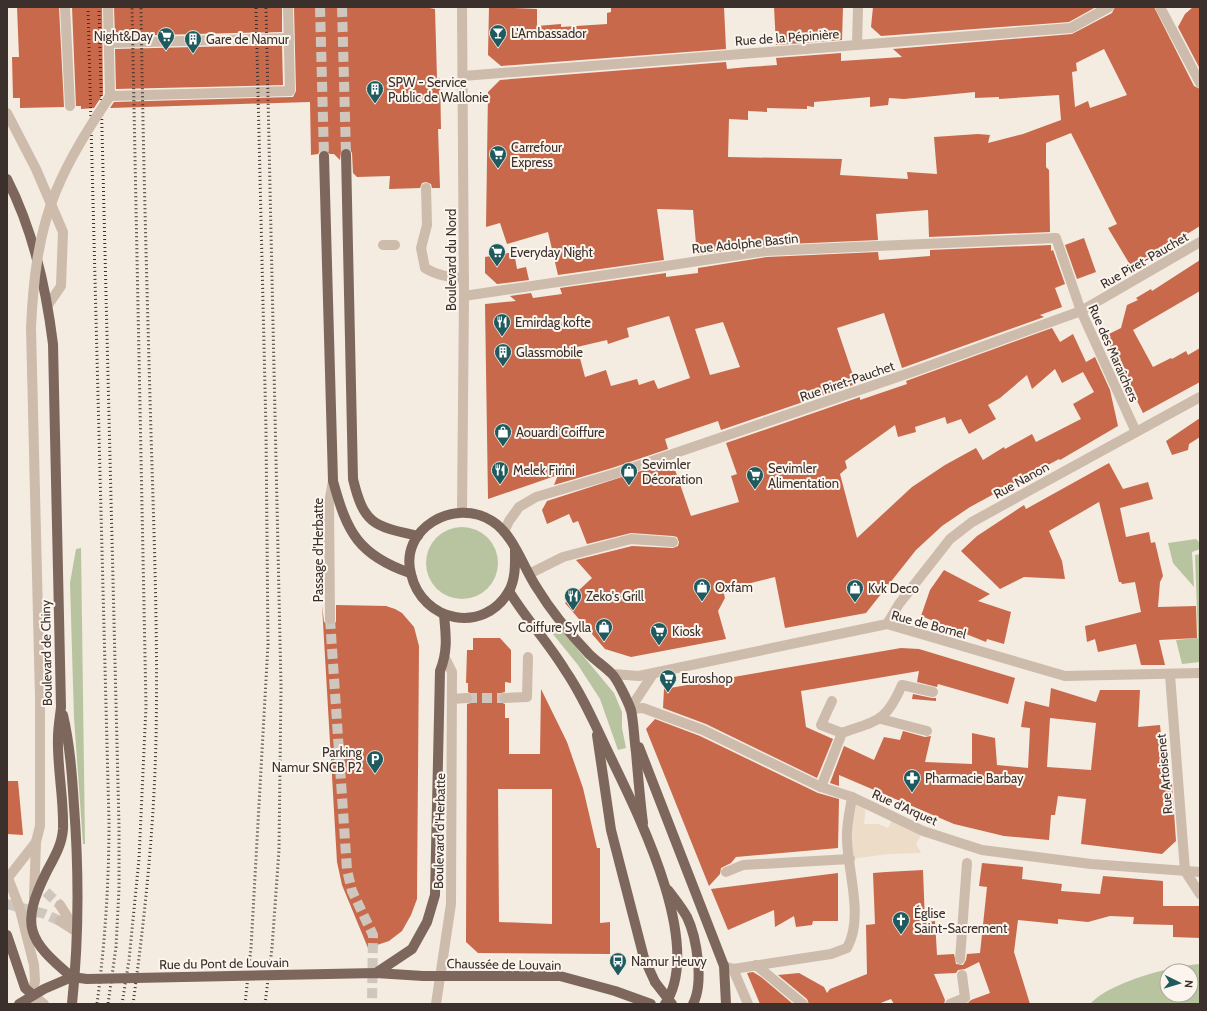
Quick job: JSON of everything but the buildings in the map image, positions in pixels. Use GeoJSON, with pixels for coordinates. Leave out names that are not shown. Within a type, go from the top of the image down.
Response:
{"type":"FeatureCollection","features":[{"type":"Feature","properties":{"kind":"main road"},"geometry":{"type":"LineString","coordinates":[[346,154],[353,479],[363,511],[372,522],[392,530],[418,536]]}},
{"type":"Feature","properties":{"kind":"main road"},"geometry":{"type":"LineString","coordinates":[[324,156],[333,481],[338,500],[356,541],[377,559],[388,566],[410,573]]}},
{"type":"Feature","properties":{"kind":"main road","name":"Boulevard de Chiny"},"geometry":{"type":"LineString","coordinates":[[7,178],[31,238],[48,305],[52,344],[61,707],[58,737],[62,834],[58,851],[34,898],[31,918],[35,940],[47,956],[72,977]]}},
{"type":"Feature","properties":{"kind":"main road"},"geometry":{"type":"LineString","coordinates":[[515,550],[513,579],[509,591],[499,604],[486,613],[467,618],[444,615],[429,607],[417,592],[410,573],[410,554],[418,536],[426,526],[437,518],[462,512],[483,516],[492,521],[504,532],[515,550],[529,574],[559,619],[590,655],[613,674],[630,709],[643,824]]}},
{"type":"Feature","properties":{"kind":"main road"},"geometry":{"type":"LineString","coordinates":[[509,591],[521,611],[566,670],[596,727],[643,824],[664,885],[674,923],[677,953],[677,976],[665,1004]]}},
{"type":"Feature","properties":{"kind":"main road"},"geometry":{"type":"LineString","coordinates":[[376,973],[412,949],[427,922],[435,895],[440,671],[445,658],[444,615]]}},
{"type":"Feature","properties":{"kind":"main road"},"geometry":{"type":"LineString","coordinates":[[61,707],[70,745],[78,852],[77,932],[72,1004]]}},
{"type":"Feature","properties":{"kind":"main road"},"geometry":{"type":"LineString","coordinates":[[596,727],[611,830],[644,958],[655,982],[672,1004]]}},
{"type":"Feature","properties":{"kind":"main road"},"geometry":{"type":"LineString","coordinates":[[634,734],[729,967],[726,1004]]}},
{"type":"Feature","properties":{"kind":"main road"},"geometry":{"type":"LineString","coordinates":[[664,885],[687,918],[699,963],[696,998],[693,1004]]}},
{"type":"Feature","properties":{"kind":"main road"},"geometry":{"type":"LineString","coordinates":[[7,935],[25,988],[31,999]]}},
{"type":"Feature","properties":{"kind":"main road","name":"Rue du Pont de Louvain"},"geometry":{"type":"LineString","coordinates":[[72,977],[376,973]]}},
{"type":"Feature","properties":{"kind":"main road","name":"Chaussée de Louvain"},"geometry":{"type":"LineString","coordinates":[[376,973],[424,976],[560,976],[651,1004]]}},
{"type":"Feature","properties":{"kind":"main road"},"geometry":{"type":"LineString","coordinates":[[19,1004],[72,977]]}},
{"type":"Feature","properties":{"kind":"street"},"geometry":{"type":"LineString","coordinates":[[65,7],[70,106]]}},
{"type":"Feature","properties":{"kind":"street"},"geometry":{"type":"LineString","coordinates":[[34,898],[36,842],[40,826],[40,698],[31,328],[33,295],[40,246],[56,192],[69,163],[110,96],[108,7]]}},
{"type":"Feature","properties":{"kind":"street"},"geometry":{"type":"LineString","coordinates":[[110,96],[290,91],[288,7]]}},
{"type":"Feature","properties":{"kind":"street","name":"Boulevard du Nord"},"geometry":{"type":"LineString","coordinates":[[462,7],[464,278],[462,512]]}},
{"type":"Feature","properties":{"kind":"street"},"geometry":{"type":"LineString","coordinates":[[857,45],[858,7]]}},
{"type":"Feature","properties":{"kind":"street","name":"Rue de la Pépinière"},"geometry":{"type":"LineString","coordinates":[[463,76],[636,61],[1071,28],[1109,7]]}},
{"type":"Feature","properties":{"kind":"street"},"geometry":{"type":"LineString","coordinates":[[1160,7],[1200,83]]}},
{"type":"Feature","properties":{"kind":"street"},"geometry":{"type":"LineString","coordinates":[[109,43],[289,38]]}},
{"type":"Feature","properties":{"kind":"street"},"geometry":{"type":"LineString","coordinates":[[7,113],[46,189],[63,232],[61,286],[48,305]]}},
{"type":"Feature","properties":{"kind":"street"},"geometry":{"type":"LineString","coordinates":[[426,188],[427,224],[421,248],[425,268],[435,274],[464,278]]}},
{"type":"Feature","properties":{"kind":"street","name":"Rue Adolphe Bastin"},"geometry":{"type":"LineString","coordinates":[[464,296],[766,251],[1056,238]]}},
{"type":"Feature","properties":{"kind":"street","name":"Rue des Maraîchers"},"geometry":{"type":"LineString","coordinates":[[1056,238],[1081,311],[1136,432]]}},
{"type":"Feature","properties":{"kind":"street","name":"Rue Piret-Pauchet"},"geometry":{"type":"LineString","coordinates":[[504,532],[509,521],[519,507],[536,496],[614,474],[915,371],[1081,311],[1200,242]]}},
{"type":"Feature","properties":{"kind":"street"},"geometry":{"type":"LineString","coordinates":[[383,245],[395,245]]}},
{"type":"Feature","properties":{"kind":"street","name":"Rue Nanon"},"geometry":{"type":"LineString","coordinates":[[887,624],[899,604],[950,539],[972,522],[1200,398]]}},
{"type":"Feature","properties":{"kind":"street","name":"Passage d'Herbatte"},"geometry":{"type":"LineString","coordinates":[[330,619],[329,503],[333,481]]}},
{"type":"Feature","properties":{"kind":"street"},"geometry":{"type":"LineString","coordinates":[[529,574],[562,557],[631,540],[673,542]]}},
{"type":"Feature","properties":{"kind":"street","name":"Rue de Bomel"},"geometry":{"type":"LineString","coordinates":[[613,674],[639,676],[653,674],[887,624],[1065,676],[1170,675],[1200,673]]}},
{"type":"Feature","properties":{"kind":"street"},"geometry":{"type":"LineString","coordinates":[[505,698],[527,697],[528,657]]}},
{"type":"Feature","properties":{"kind":"street","name":"Boulevard d'Herbatte"},"geometry":{"type":"LineString","coordinates":[[436,1004],[451,904],[452,672],[445,658]]}},
{"type":"Feature","properties":{"kind":"street"},"geometry":{"type":"LineString","coordinates":[[630,709],[653,674]]}},
{"type":"Feature","properties":{"kind":"street","name":"Rue Artoisenet"},"geometry":{"type":"LineString","coordinates":[[1170,675],[1185,871]]}},
{"type":"Feature","properties":{"kind":"street"},"geometry":{"type":"LineString","coordinates":[[832,700],[821,724],[842,733],[881,719],[894,704],[902,685],[933,692]]}},
{"type":"Feature","properties":{"kind":"street"},"geometry":{"type":"LineString","coordinates":[[452,699],[467,698]]}},
{"type":"Feature","properties":{"kind":"street","name":"Rue d'Arquet"},"geometry":{"type":"LineString","coordinates":[[630,709],[643,708],[703,730],[821,787],[852,797],[923,830],[982,850],[1091,864],[1200,872]]}},
{"type":"Feature","properties":{"kind":"street"},"geometry":{"type":"LineString","coordinates":[[881,719],[927,731]]}},
{"type":"Feature","properties":{"kind":"street"},"geometry":{"type":"LineString","coordinates":[[821,787],[842,733]]}},
{"type":"Feature","properties":{"kind":"street"},"geometry":{"type":"LineString","coordinates":[[748,1004],[729,967],[756,965],[831,954],[847,948],[852,941],[854,926],[854,883],[847,839],[852,797]]}},
{"type":"Feature","properties":{"kind":"street"},"geometry":{"type":"LineString","coordinates":[[36,842],[7,878],[19,906],[34,965],[35,981],[31,999],[44,1004]]}},
{"type":"Feature","properties":{"kind":"street"},"geometry":{"type":"LineString","coordinates":[[726,872],[743,865],[850,859]]}},
{"type":"Feature","properties":{"kind":"street"},"geometry":{"type":"LineString","coordinates":[[960,959],[967,863]]}},
{"type":"Feature","properties":{"kind":"street"},"geometry":{"type":"LineString","coordinates":[[1185,871],[1200,894]]}},
{"type":"Feature","properties":{"kind":"street"},"geometry":{"type":"LineString","coordinates":[[60,905],[77,932]]}},
{"type":"Feature","properties":{"kind":"street"},"geometry":{"type":"LineString","coordinates":[[60,921],[77,932]]}},
{"type":"Feature","properties":{"kind":"street"},"geometry":{"type":"LineString","coordinates":[[756,965],[804,1004]]}},
{"type":"Feature","properties":{"kind":"street"},"geometry":{"type":"LineString","coordinates":[[950,1004],[965,998],[962,975]]}},
{"type":"Feature","properties":{"kind":"green space"},"geometry":{"type":"Polygon","coordinates":[[[462,527],[482,533],[492,543],[498,563],[492,583],[482,593],[462,599],[442,593],[432,583],[426,563],[432,543],[442,533],[462,527]]]}},
{"type":"Feature","properties":{"kind":"green space"},"geometry":{"type":"Polygon","coordinates":[[[1196,539],[1200,543],[1200,549],[1192,552],[1194,587],[1173,563],[1168,543],[1196,539]]]}},
{"type":"Feature","properties":{"kind":"green space"},"geometry":{"type":"Polygon","coordinates":[[[81,548],[85,844],[83,844],[74,718],[70,583],[76,549],[81,548]]]}},
{"type":"Feature","properties":{"kind":"green space"},"geometry":{"type":"Polygon","coordinates":[[[1200,554],[1200,662],[1182,664],[1176,640],[1198,638],[1195,555],[1200,554]]]}},
{"type":"Feature","properties":{"kind":"green space"},"geometry":{"type":"Polygon","coordinates":[[[559,627],[614,693],[622,712],[622,728],[626,748],[618,750],[600,699],[578,665],[552,633],[559,627]]]}},
{"type":"Feature","properties":{"kind":"green space"},"geometry":{"type":"Polygon","coordinates":[[[1200,964],[1200,1004],[1090,1004],[1099,996],[1126,982],[1158,972],[1159,1003],[1199,1003],[1200,964]]]}},
{"type":"Feature","properties":{"kind":"shaded area"},"geometry":{"type":"Polygon","coordinates":[[[852,797],[866,803],[864,824],[878,824],[888,828],[894,816],[923,831],[916,844],[921,853],[888,854],[850,859],[852,797]]]}},
{"type":"Feature","properties":{"kind":"tunnel"},"geometry":{"type":"LineString","coordinates":[[320,7],[324,156]]}},
{"type":"Feature","properties":{"kind":"tunnel"},"geometry":{"type":"LineString","coordinates":[[342,7],[346,154]]}},
{"type":"Feature","properties":{"kind":"tunnel"},"geometry":{"type":"LineString","coordinates":[[330,619],[347,870],[352,891],[373,935],[372,1004]]}},
{"type":"Feature","properties":{"kind":"tunnel"},"geometry":{"type":"LineString","coordinates":[[467,698],[505,698]]}},
{"type":"Feature","properties":{"kind":"tunnel"},"geometry":{"type":"LineString","coordinates":[[46,892],[60,905]]}},
{"type":"Feature","properties":{"kind":"tunnel"},"geometry":{"type":"LineString","coordinates":[[7,904],[45,914],[60,921]]}},
{"type":"Feature","properties":{"kind":"railway"},"geometry":{"type":"LineString","coordinates":[[88,7],[109,822],[106,913],[97,1004]]}},
{"type":"Feature","properties":{"kind":"railway"},"geometry":{"type":"LineString","coordinates":[[99,7],[119,826],[119,889],[116,947],[108,1004]]}},
{"type":"Feature","properties":{"kind":"railway"},"geometry":{"type":"LineString","coordinates":[[122,1004],[129,960],[139,859],[146,706],[132,7]]}},
{"type":"Feature","properties":{"kind":"railway"},"geometry":{"type":"LineString","coordinates":[[133,1004],[151,839],[156,739],[155,586],[141,7]]}},
{"type":"Feature","properties":{"kind":"railway"},"geometry":{"type":"LineString","coordinates":[[245,1004],[251,948],[268,644],[266,430],[256,7]]}},
{"type":"Feature","properties":{"kind":"railway"},"geometry":{"type":"LineString","coordinates":[[265,1004],[272,948],[279,850],[281,686],[266,7]]}},
{"type":"Feature","properties":{"kind":"place","name":"L'Ambassador"},"geometry":{"type":"Point","coordinates":[498,48]}},
{"type":"Feature","properties":{"kind":"place","name":"Night&Day"},"geometry":{"type":"Point","coordinates":[166,51]}},
{"type":"Feature","properties":{"kind":"place","name":"Gare de Namur"},"geometry":{"type":"Point","coordinates":[193,54]}},
{"type":"Feature","properties":{"kind":"place","name":"SPW - Service Public de Wallonie"},"geometry":{"type":"Point","coordinates":[375,104]}},
{"type":"Feature","properties":{"kind":"place","name":"Carrefour Express"},"geometry":{"type":"Point","coordinates":[498,169]}},
{"type":"Feature","properties":{"kind":"place","name":"Everyday Night"},"geometry":{"type":"Point","coordinates":[497,267]}},
{"type":"Feature","properties":{"kind":"place","name":"Emirdag kofte"},"geometry":{"type":"Point","coordinates":[502,337]}},
{"type":"Feature","properties":{"kind":"place","name":"Glassmobile"},"geometry":{"type":"Point","coordinates":[503,367]}},
{"type":"Feature","properties":{"kind":"place","name":"Aouardi Coiffure"},"geometry":{"type":"Point","coordinates":[503,447]}},
{"type":"Feature","properties":{"kind":"place","name":"Melek Firini"},"geometry":{"type":"Point","coordinates":[500,485]}},
{"type":"Feature","properties":{"kind":"place","name":"Sevimler Décoration"},"geometry":{"type":"Point","coordinates":[629,486]}},
{"type":"Feature","properties":{"kind":"place","name":"Sevimler Alimentation"},"geometry":{"type":"Point","coordinates":[755,490]}},
{"type":"Feature","properties":{"kind":"place","name":"Oxfam"},"geometry":{"type":"Point","coordinates":[702,602]}},
{"type":"Feature","properties":{"kind":"place","name":"Kvk Deco"},"geometry":{"type":"Point","coordinates":[855,603]}},
{"type":"Feature","properties":{"kind":"place","name":"Zeko's Grill"},"geometry":{"type":"Point","coordinates":[573,611]}},
{"type":"Feature","properties":{"kind":"place","name":"Coiffure Sylla"},"geometry":{"type":"Point","coordinates":[604,642]}},
{"type":"Feature","properties":{"kind":"place","name":"Kiosk"},"geometry":{"type":"Point","coordinates":[659,646]}},
{"type":"Feature","properties":{"kind":"place","name":"Euroshop"},"geometry":{"type":"Point","coordinates":[668,693]}},
{"type":"Feature","properties":{"kind":"place","name":"Parking Namur SNCB P2"},"geometry":{"type":"Point","coordinates":[375,774]}},
{"type":"Feature","properties":{"kind":"place","name":"Pharmacie Barbay"},"geometry":{"type":"Point","coordinates":[912,793]}},
{"type":"Feature","properties":{"kind":"place","name":"Église Saint-Sacrement"},"geometry":{"type":"Point","coordinates":[901,935]}},
{"type":"Feature","properties":{"kind":"place","name":"Namur Heuvy"},"geometry":{"type":"Point","coordinates":[618,976]}}]}
